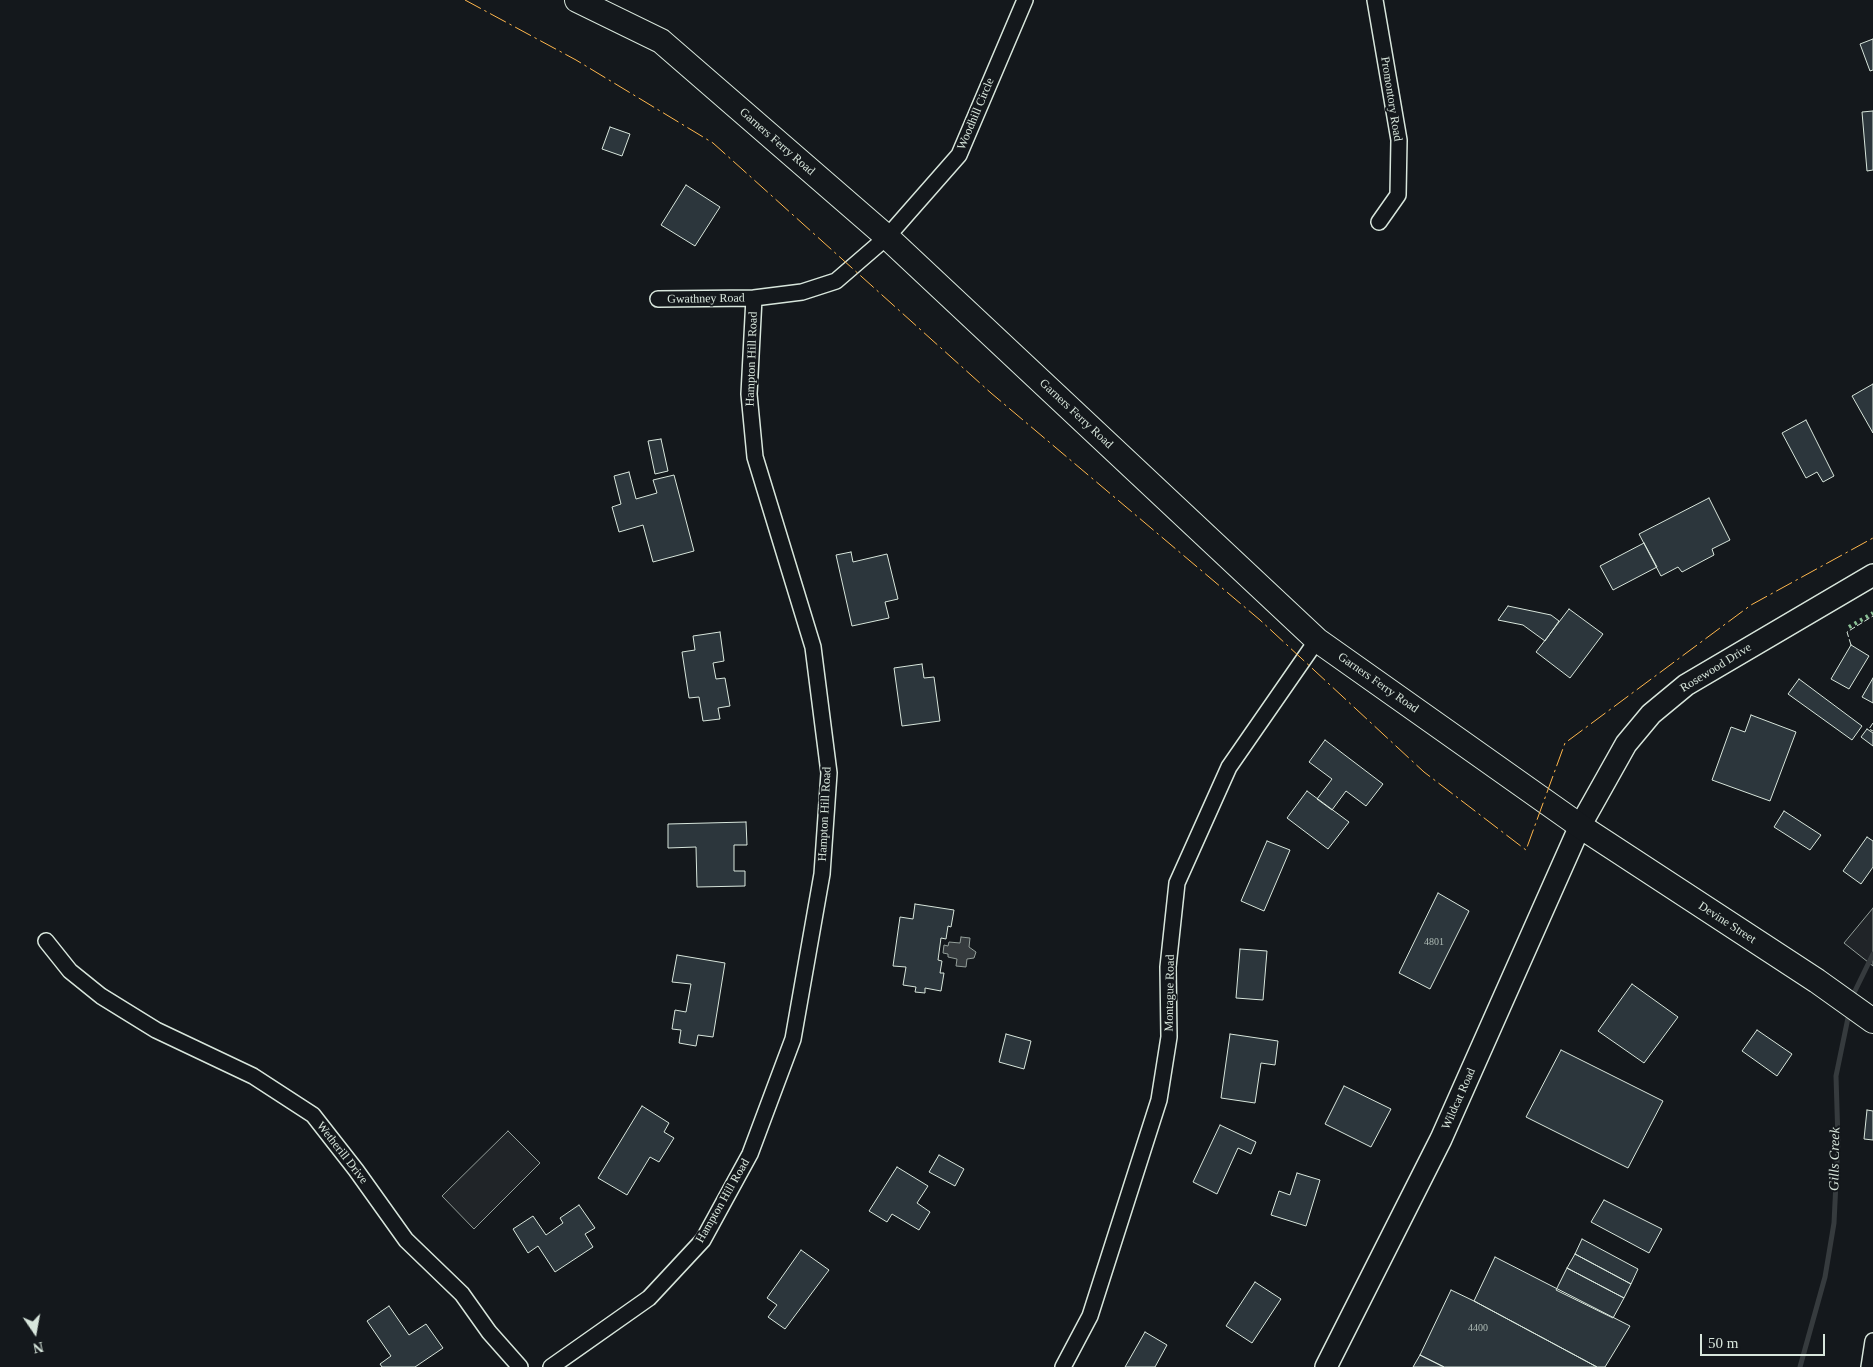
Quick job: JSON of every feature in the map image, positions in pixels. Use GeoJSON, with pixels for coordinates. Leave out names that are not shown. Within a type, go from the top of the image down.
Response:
{"type":"FeatureCollection","features":[{"type":"Feature","properties":{"kind":"main road","name":"Garners Ferry Road"},"geometry":{"type":"LineString","coordinates":[[577,0],[660,42],[887,237],[1317,640],[1580,826]]}},
{"type":"Feature","properties":{"kind":"main road","name":"Rosewood Drive"},"geometry":{"type":"LineString","coordinates":[[1580,826],[1626,744],[1651,714],[1686,685],[1873,575]]}},
{"type":"Feature","properties":{"kind":"main road","name":"Devine Street"},"geometry":{"type":"LineString","coordinates":[[1580,826],[1817,981],[1873,1021]]}},
{"type":"Feature","properties":{"kind":"main road","name":"Wildcat Road"},"geometry":{"type":"LineString","coordinates":[[1326,1367],[1441,1138],[1580,826]]}},
{"type":"Feature","properties":{"kind":"street","name":"Woodhill Circle"},"geometry":{"type":"LineString","coordinates":[[887,237],[959,155],[1025,0]]}},
{"type":"Feature","properties":{"kind":"street","name":"Promontory Road"},"geometry":{"type":"LineString","coordinates":[[1375,0],[1399,140],[1398,195],[1379,222]]}},
{"type":"Feature","properties":{"kind":"street","name":"Hampton Hill Road"},"geometry":{"type":"LineString","coordinates":[[551,1367],[649,1298],[703,1240],[750,1154],[793,1039],[822,874],[829,773],[813,648],[755,457],[749,394],[754,298],[802,292],[836,280],[887,237]]}},
{"type":"Feature","properties":{"kind":"street","name":"Gwathney Road"},"geometry":{"type":"LineString","coordinates":[[658,299],[754,298]]}},
{"type":"Feature","properties":{"kind":"street","name":"Montague Road"},"geometry":{"type":"LineString","coordinates":[[1063,1367],[1090,1316],[1159,1100],[1169,1037],[1168,967],[1177,883],[1228,767],[1317,640]]}},
{"type":"Feature","properties":{"kind":"street","name":"Wetherill Drive"},"geometry":{"type":"LineString","coordinates":[[46,941],[70,971],[101,996],[156,1030],[253,1076],[312,1115],[356,1170],[406,1240],[462,1294],[489,1332],[520,1367]]}},
{"type":"Feature","properties":{"kind":"street"},"geometry":{"type":"LineString","coordinates":[[1869,1367],[1873,1341]]}},
{"type":"Feature","properties":{"kind":"shaded area"},"geometry":{"type":"Polygon","coordinates":[[[1873,908],[1873,966],[1844,943],[1873,908]]]}},
{"type":"Feature","properties":{"kind":"shaded area"},"geometry":{"type":"Polygon","coordinates":[[[961,937],[970,938],[969,947],[976,952],[974,958],[967,959],[966,967],[956,966],[957,959],[948,957],[948,954],[943,953],[944,945],[948,946],[949,942],[960,943],[961,937]]]}},
{"type":"Feature","properties":{"kind":"shaded area"},"geometry":{"type":"Polygon","coordinates":[[[508,1131],[540,1163],[474,1229],[442,1196],[508,1131]]]}},
{"type":"Feature","properties":{"kind":"building"},"geometry":{"type":"Polygon","coordinates":[[[1873,39],[1873,70],[1870,71],[1860,44],[1873,39]]]}},
{"type":"Feature","properties":{"kind":"building"},"geometry":{"type":"Polygon","coordinates":[[[1873,111],[1873,170],[1867,171],[1862,112],[1873,111]]]}},
{"type":"Feature","properties":{"kind":"building"},"geometry":{"type":"Polygon","coordinates":[[[610,127],[630,134],[622,156],[602,149],[610,127]]]}},
{"type":"Feature","properties":{"kind":"building"},"geometry":{"type":"Polygon","coordinates":[[[686,185],[720,207],[695,246],[661,225],[686,185]]]}},
{"type":"Feature","properties":{"kind":"building"},"geometry":{"type":"Polygon","coordinates":[[[1873,384],[1873,433],[1852,396],[1873,384]]]}},
{"type":"Feature","properties":{"kind":"building"},"geometry":{"type":"Polygon","coordinates":[[[1806,420],[1834,476],[1823,482],[1817,472],[1806,478],[1782,433],[1806,420]]]}},
{"type":"Feature","properties":{"kind":"building"},"geometry":{"type":"Polygon","coordinates":[[[661,439],[668,471],[655,474],[648,441],[661,439]]]}},
{"type":"Feature","properties":{"kind":"building"},"geometry":{"type":"Polygon","coordinates":[[[629,472],[636,499],[657,493],[653,480],[674,475],[694,551],[653,562],[643,525],[619,532],[612,507],[621,504],[614,476],[629,472]]]}},
{"type":"Feature","properties":{"kind":"building"},"geometry":{"type":"Polygon","coordinates":[[[1709,498],[1730,540],[1712,549],[1714,555],[1682,572],[1678,567],[1661,576],[1639,534],[1709,498]]]}},
{"type":"Feature","properties":{"kind":"building"},"geometry":{"type":"Polygon","coordinates":[[[1644,543],[1657,567],[1613,590],[1600,566],[1644,543]]]}},
{"type":"Feature","properties":{"kind":"building"},"geometry":{"type":"Polygon","coordinates":[[[851,552],[853,562],[887,554],[898,599],[885,602],[889,618],[852,626],[836,555],[851,552]]]}},
{"type":"Feature","properties":{"kind":"building"},"geometry":{"type":"Polygon","coordinates":[[[1508,606],[1551,615],[1559,621],[1545,641],[1523,625],[1498,620],[1508,606]]]}},
{"type":"Feature","properties":{"kind":"building"},"geometry":{"type":"Polygon","coordinates":[[[1569,609],[1603,634],[1570,678],[1536,652],[1569,609]]]}},
{"type":"Feature","properties":{"kind":"building"},"geometry":{"type":"Polygon","coordinates":[[[720,632],[724,661],[713,663],[716,679],[725,678],[730,706],[718,708],[720,719],[703,721],[699,697],[689,698],[682,652],[695,650],[693,636],[720,632]]]}},
{"type":"Feature","properties":{"kind":"building"},"geometry":{"type":"Polygon","coordinates":[[[1851,645],[1869,656],[1849,689],[1831,679],[1851,645]]]}},
{"type":"Feature","properties":{"kind":"building"},"geometry":{"type":"Polygon","coordinates":[[[922,664],[924,678],[934,677],[940,721],[902,726],[894,668],[922,664]]]}},
{"type":"Feature","properties":{"kind":"building"},"geometry":{"type":"Polygon","coordinates":[[[1873,678],[1873,703],[1862,697],[1873,678]]]}},
{"type":"Feature","properties":{"kind":"building"},"geometry":{"type":"Polygon","coordinates":[[[1799,679],[1862,726],[1852,740],[1788,694],[1799,679]]]}},
{"type":"Feature","properties":{"kind":"building"},"geometry":{"type":"Polygon","coordinates":[[[1751,715],[1796,732],[1770,801],[1712,780],[1731,727],[1745,732],[1751,715]]]}},
{"type":"Feature","properties":{"kind":"building"},"geometry":{"type":"Polygon","coordinates":[[[1867,729],[1873,733],[1873,746],[1861,737],[1867,729]]]}},
{"type":"Feature","properties":{"kind":"building"},"geometry":{"type":"Polygon","coordinates":[[[1325,740],[1383,784],[1366,806],[1346,791],[1332,810],[1317,799],[1332,779],[1309,762],[1325,740]]]}},
{"type":"Feature","properties":{"kind":"building"},"geometry":{"type":"Polygon","coordinates":[[[1307,791],[1349,822],[1328,849],[1287,818],[1307,791]]]}},
{"type":"Feature","properties":{"kind":"building"},"geometry":{"type":"Polygon","coordinates":[[[1784,811],[1821,835],[1810,850],[1774,827],[1784,811]]]}},
{"type":"Feature","properties":{"kind":"building"},"geometry":{"type":"Polygon","coordinates":[[[746,822],[747,845],[734,845],[734,871],[745,871],[745,886],[697,887],[696,847],[668,848],[668,824],[746,822]]]}},
{"type":"Feature","properties":{"kind":"building"},"geometry":{"type":"Polygon","coordinates":[[[1867,837],[1873,841],[1873,867],[1861,884],[1843,871],[1867,837]]]}},
{"type":"Feature","properties":{"kind":"building"},"geometry":{"type":"Polygon","coordinates":[[[1267,841],[1290,850],[1264,911],[1241,901],[1267,841]]]}},
{"type":"Feature","properties":{"kind":"building"},"geometry":{"type":"Polygon","coordinates":[[[1438,893],[1469,911],[1430,989],[1399,973],[1438,893]]]}},
{"type":"Feature","properties":{"kind":"building"},"geometry":{"type":"Polygon","coordinates":[[[915,904],[954,910],[951,927],[948,926],[946,939],[941,938],[938,960],[942,961],[940,973],[944,973],[941,991],[925,988],[925,993],[915,992],[916,987],[903,985],[906,967],[893,966],[900,917],[913,919],[915,904]]]}},
{"type":"Feature","properties":{"kind":"building"},"geometry":{"type":"Polygon","coordinates":[[[1240,949],[1267,951],[1263,1000],[1236,998],[1240,949]]]}},
{"type":"Feature","properties":{"kind":"building"},"geometry":{"type":"Polygon","coordinates":[[[677,955],[725,963],[713,1037],[698,1035],[696,1046],[679,1043],[681,1030],[672,1029],[675,1010],[686,1012],[691,984],[672,982],[677,955]]]}},
{"type":"Feature","properties":{"kind":"building"},"geometry":{"type":"Polygon","coordinates":[[[1632,984],[1678,1017],[1644,1063],[1598,1031],[1632,984]]]}},
{"type":"Feature","properties":{"kind":"building"},"geometry":{"type":"Polygon","coordinates":[[[1757,1030],[1792,1054],[1777,1076],[1742,1051],[1757,1030]]]}},
{"type":"Feature","properties":{"kind":"building"},"geometry":{"type":"Polygon","coordinates":[[[1006,1034],[1031,1041],[1024,1069],[999,1062],[1006,1034]]]}},
{"type":"Feature","properties":{"kind":"building"},"geometry":{"type":"Polygon","coordinates":[[[1230,1034],[1278,1041],[1275,1065],[1261,1063],[1255,1103],[1221,1098],[1230,1034]]]}},
{"type":"Feature","properties":{"kind":"building"},"geometry":{"type":"Polygon","coordinates":[[[1561,1050],[1663,1101],[1628,1168],[1526,1117],[1561,1050]]]}},
{"type":"Feature","properties":{"kind":"building"},"geometry":{"type":"Polygon","coordinates":[[[1344,1086],[1391,1109],[1371,1147],[1325,1124],[1344,1086]]]}},
{"type":"Feature","properties":{"kind":"building"},"geometry":{"type":"Polygon","coordinates":[[[642,1106],[669,1123],[664,1132],[674,1138],[659,1162],[650,1157],[627,1195],[598,1178],[642,1106]]]}},
{"type":"Feature","properties":{"kind":"building"},"geometry":{"type":"Polygon","coordinates":[[[1867,1110],[1873,1111],[1873,1140],[1864,1139],[1867,1110]]]}},
{"type":"Feature","properties":{"kind":"building"},"geometry":{"type":"Polygon","coordinates":[[[1220,1125],[1256,1142],[1251,1154],[1238,1148],[1217,1194],[1193,1182],[1220,1125]]]}},
{"type":"Feature","properties":{"kind":"building"},"geometry":{"type":"Polygon","coordinates":[[[939,1155],[964,1169],[955,1186],[929,1172],[939,1155]]]}},
{"type":"Feature","properties":{"kind":"building"},"geometry":{"type":"Polygon","coordinates":[[[897,1167],[928,1186],[917,1203],[930,1212],[919,1230],[892,1214],[887,1222],[869,1211],[897,1167]]]}},
{"type":"Feature","properties":{"kind":"building"},"geometry":{"type":"Polygon","coordinates":[[[1297,1173],[1320,1180],[1306,1226],[1271,1215],[1279,1191],[1290,1195],[1297,1173]]]}},
{"type":"Feature","properties":{"kind":"building"},"geometry":{"type":"Polygon","coordinates":[[[1604,1200],[1662,1229],[1649,1253],[1591,1222],[1604,1200]]]}},
{"type":"Feature","properties":{"kind":"building"},"geometry":{"type":"Polygon","coordinates":[[[579,1205],[595,1228],[585,1234],[593,1247],[555,1272],[538,1246],[528,1253],[513,1229],[533,1216],[546,1235],[563,1223],[560,1218],[579,1205]]]}},
{"type":"Feature","properties":{"kind":"building"},"geometry":{"type":"Polygon","coordinates":[[[1582,1239],[1638,1269],[1631,1284],[1575,1254],[1582,1239]]]}},
{"type":"Feature","properties":{"kind":"building"},"geometry":{"type":"Polygon","coordinates":[[[801,1250],[829,1270],[785,1329],[768,1317],[777,1305],[767,1298],[801,1250]]]}},
{"type":"Feature","properties":{"kind":"building"},"geometry":{"type":"Polygon","coordinates":[[[1575,1254],[1631,1284],[1624,1298],[1567,1268],[1575,1254]]]}},
{"type":"Feature","properties":{"kind":"building"},"geometry":{"type":"Polygon","coordinates":[[[1495,1257],[1630,1326],[1605,1367],[1597,1367],[1474,1301],[1495,1257]]]}},
{"type":"Feature","properties":{"kind":"building"},"geometry":{"type":"Polygon","coordinates":[[[1567,1268],[1624,1298],[1613,1318],[1556,1290],[1567,1268]]]}},
{"type":"Feature","properties":{"kind":"building"},"geometry":{"type":"Polygon","coordinates":[[[1255,1282],[1281,1299],[1252,1343],[1226,1326],[1255,1282]]]}},
{"type":"Feature","properties":{"kind":"building"},"geometry":{"type":"Polygon","coordinates":[[[1451,1290],[1597,1367],[1444,1367],[1420,1355],[1451,1290]]]}},
{"type":"Feature","properties":{"kind":"building"},"geometry":{"type":"Polygon","coordinates":[[[389,1306],[409,1335],[426,1324],[443,1348],[415,1367],[382,1367],[380,1364],[391,1356],[367,1321],[389,1306]]]}},
{"type":"Feature","properties":{"kind":"building"},"geometry":{"type":"Polygon","coordinates":[[[1145,1332],[1167,1345],[1155,1367],[1125,1367],[1145,1332]]]}},
{"type":"Feature","properties":{"kind":"building"},"geometry":{"type":"Polygon","coordinates":[[[1420,1355],[1444,1367],[1413,1367],[1420,1355]]]}},
{"type":"Feature","properties":{"kind":"waterway","name":"Gills Creek"},"geometry":{"type":"LineString","coordinates":[[1852,997],[1873,954]]}},
{"type":"Feature","properties":{"kind":"waterway","name":"Gills Creek"},"geometry":{"type":"LineString","coordinates":[[1800,1367],[1825,1277],[1834,1223],[1838,1141],[1836,1076],[1849,1013]]}},
{"type":"Feature","properties":{"kind":"hedge"},"geometry":{"type":"LineString","coordinates":[[1849,627],[1873,613]]}},
{"type":"Feature","properties":{"kind":"fence"},"geometry":{"type":"LineString","coordinates":[[1851,645],[1847,632],[1873,616]]}},
{"type":"Feature","properties":{"kind":"fence"},"geometry":{"type":"LineString","coordinates":[[1873,723],[1869,729],[1873,731]]}},
{"type":"Feature","properties":{"kind":"power"},"geometry":{"type":"LineString","coordinates":[[465,0],[576,60],[713,143],[991,393],[1260,620],[1424,772],[1526,850],[1565,743],[1751,605],[1873,538]]}}]}
